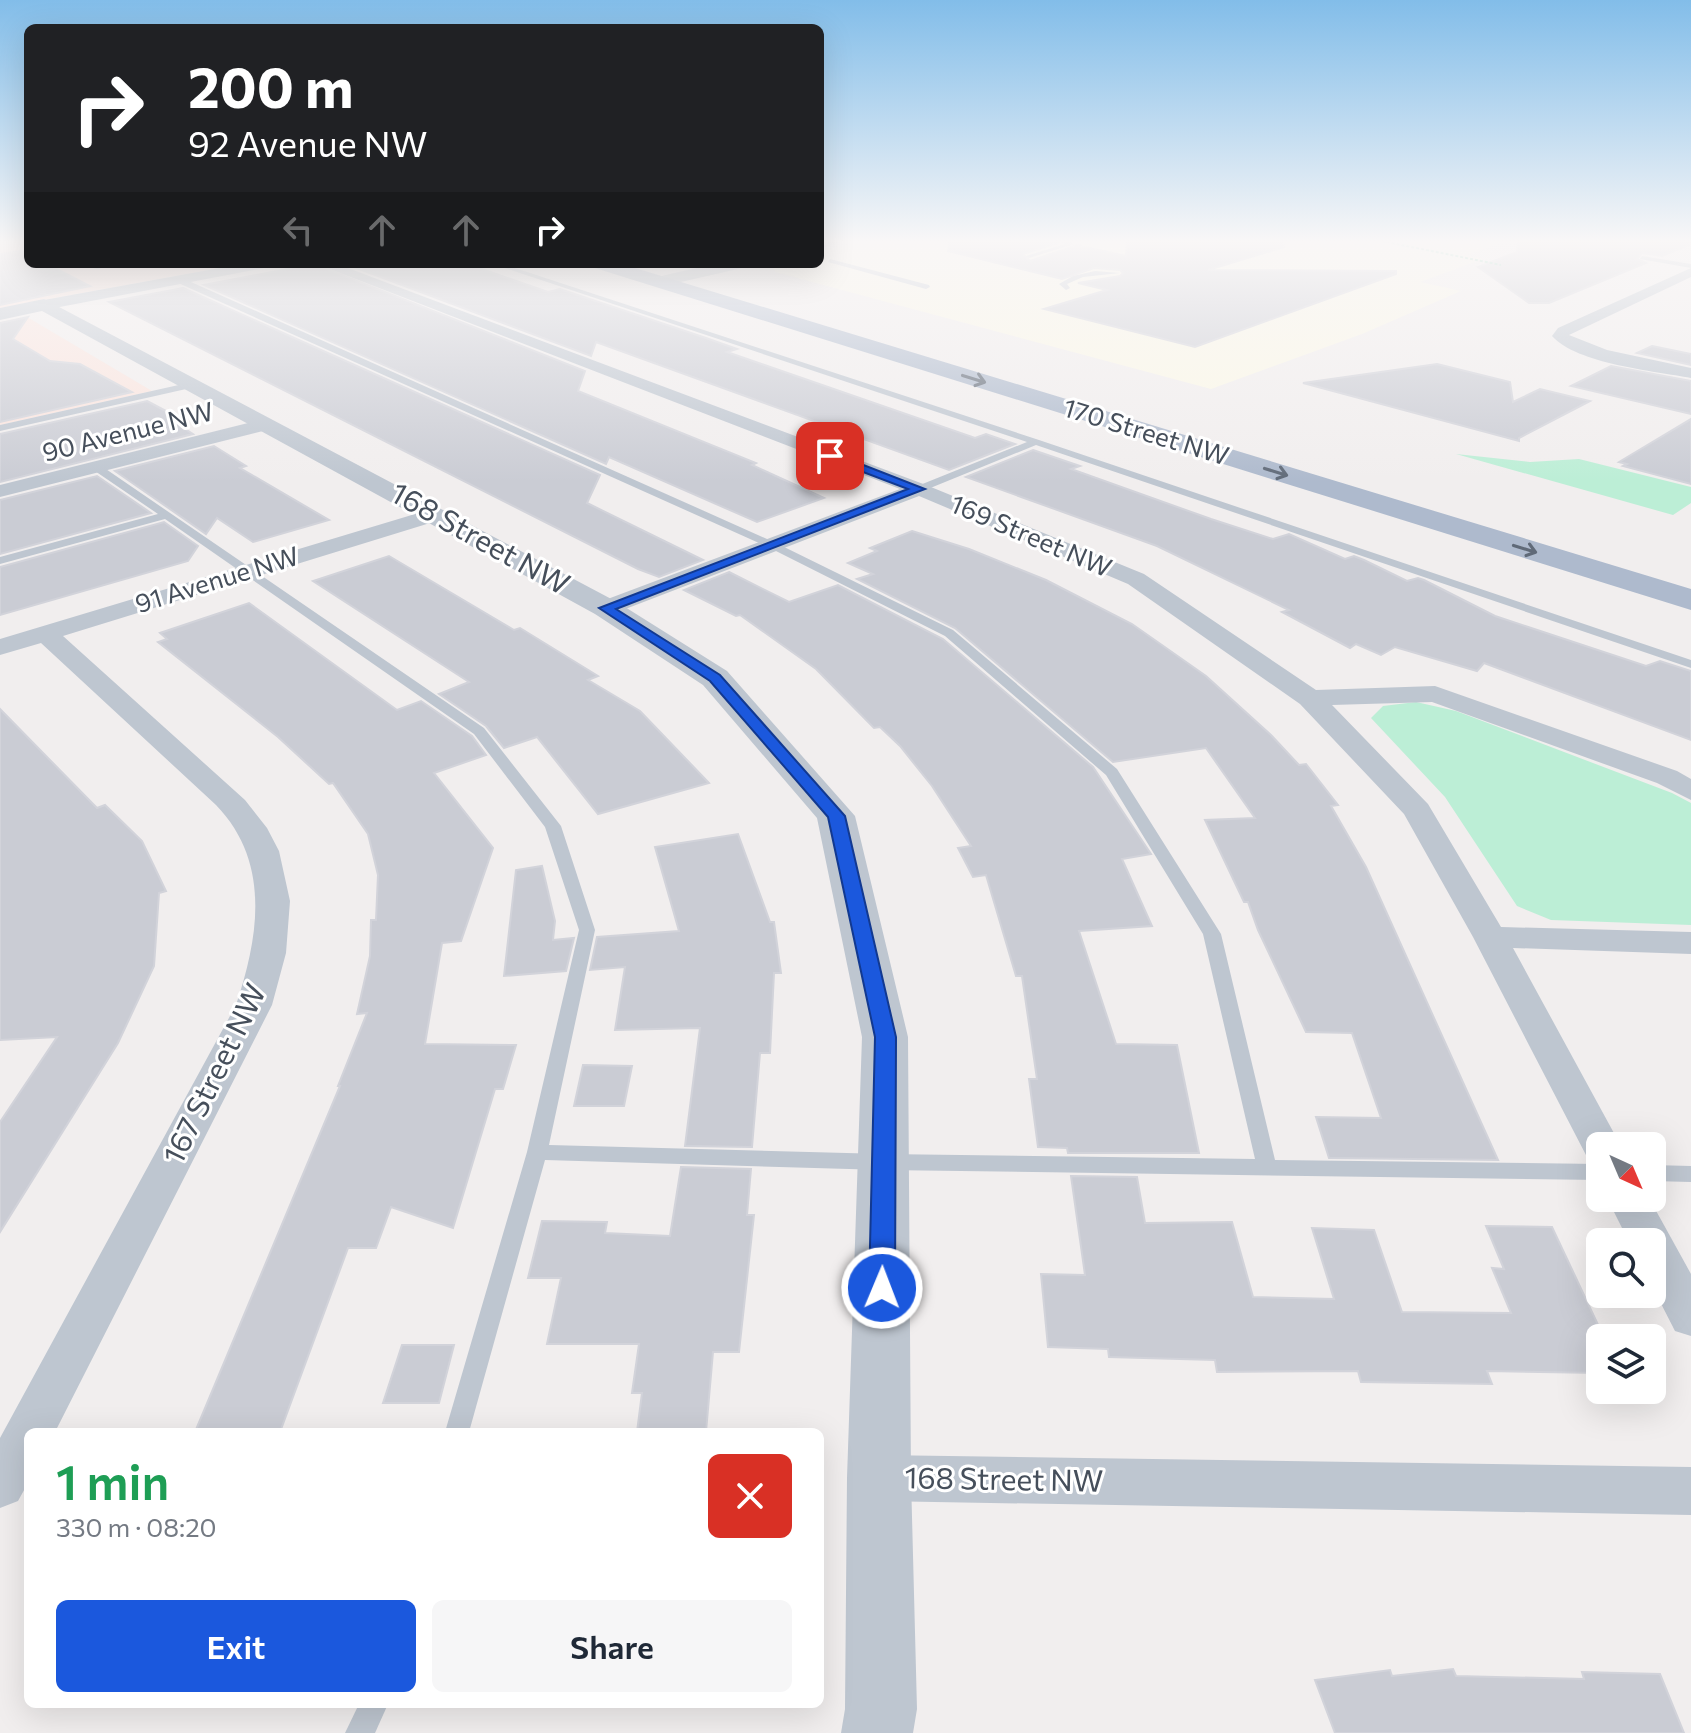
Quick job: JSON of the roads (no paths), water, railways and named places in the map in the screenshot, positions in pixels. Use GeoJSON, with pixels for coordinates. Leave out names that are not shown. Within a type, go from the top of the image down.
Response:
{"type":"FeatureCollection","features":[{"type":"Feature","properties":{"kind":"main road","name":"170 Street NW"},"geometry":{"type":"LineString","coordinates":[[828,320],[1691,600]]}},
{"type":"Feature","properties":{"kind":"main road","name":"170 Street NW"},"geometry":{"type":"LineString","coordinates":[[1092,392],[1526,521]]}},
{"type":"Feature","properties":{"kind":"street","name":"168 Street NW"},"geometry":{"type":"LineString","coordinates":[[72,320],[606,608],[715,678],[836,816],[885,1037],[879,1478],[1691,1491]]}},
{"type":"Feature","properties":{"kind":"street","name":"169 Street NW"},"geometry":{"type":"LineString","coordinates":[[472,320],[919,489],[1136,579],[1310,698],[1417,810],[1490,937],[1594,1132]]}},
{"type":"Feature","properties":{"kind":"street"},"geometry":{"type":"LineString","coordinates":[[1587,320],[1564,331],[1562,339],[1584,349],[1691,373]]}},
{"type":"Feature","properties":{"kind":"street","name":"90 Avenue NW"},"geometry":{"type":"LineString","coordinates":[[0,491],[268,424]]}},
{"type":"Feature","properties":{"kind":"street"},"geometry":{"type":"LineString","coordinates":[[606,608],[919,489]]}},
{"type":"Feature","properties":{"kind":"street","name":"91 Avenue NW"},"geometry":{"type":"LineString","coordinates":[[0,647],[435,514]]}},
{"type":"Feature","properties":{"kind":"street","name":"167 Street NW"},"geometry":{"type":"LineString","coordinates":[[32,1428],[254,1005],[272,949],[275,908],[272,876],[264,849],[234,806],[45,633]]}},
{"type":"Feature","properties":{"kind":"street"},"geometry":{"type":"LineString","coordinates":[[1310,698],[1435,694],[1667,777],[1691,791]]}},
{"type":"Feature","properties":{"kind":"street"},"geometry":{"type":"LineString","coordinates":[[1490,937],[1691,943]]}},
{"type":"Feature","properties":{"kind":"street"},"geometry":{"type":"LineString","coordinates":[[1666,1270],[1691,1317]]}},
{"type":"Feature","properties":{"kind":"street","name":"167 Street NW"},"geometry":{"type":"LineString","coordinates":[[0,1484],[24,1443]]}},
{"type":"Feature","properties":{"kind":"street"},"geometry":{"type":"LineString","coordinates":[[877,1733],[881,1709],[879,1478]]}},
{"type":"Feature","properties":{"kind":"lane"},"geometry":{"type":"LineString","coordinates":[[268,320],[772,545],[949,633],[1112,772],[1212,934],[1267,1167]]}},
{"type":"Feature","properties":{"kind":"lane"},"geometry":{"type":"LineString","coordinates":[[666,320],[1691,664]]}},
{"type":"Feature","properties":{"kind":"lane"},"geometry":{"type":"LineString","coordinates":[[0,428],[192,385]]}},
{"type":"Feature","properties":{"kind":"lane"},"geometry":{"type":"LineString","coordinates":[[919,489],[1036,442]]}},
{"type":"Feature","properties":{"kind":"lane"},"geometry":{"type":"LineString","coordinates":[[96,467],[479,731],[553,826],[587,930],[537,1152],[458,1428]]}},
{"type":"Feature","properties":{"kind":"lane"},"geometry":{"type":"LineString","coordinates":[[0,561],[168,515]]}},
{"type":"Feature","properties":{"kind":"lane"},"geometry":{"type":"LineString","coordinates":[[537,1152],[884,1162],[1586,1172]]}},
{"type":"Feature","properties":{"kind":"lane"},"geometry":{"type":"LineString","coordinates":[[1666,1173],[1691,1174]]}},
{"type":"Feature","properties":{"kind":"lane"},"geometry":{"type":"LineString","coordinates":[[360,1733],[372,1708]]}}]}
